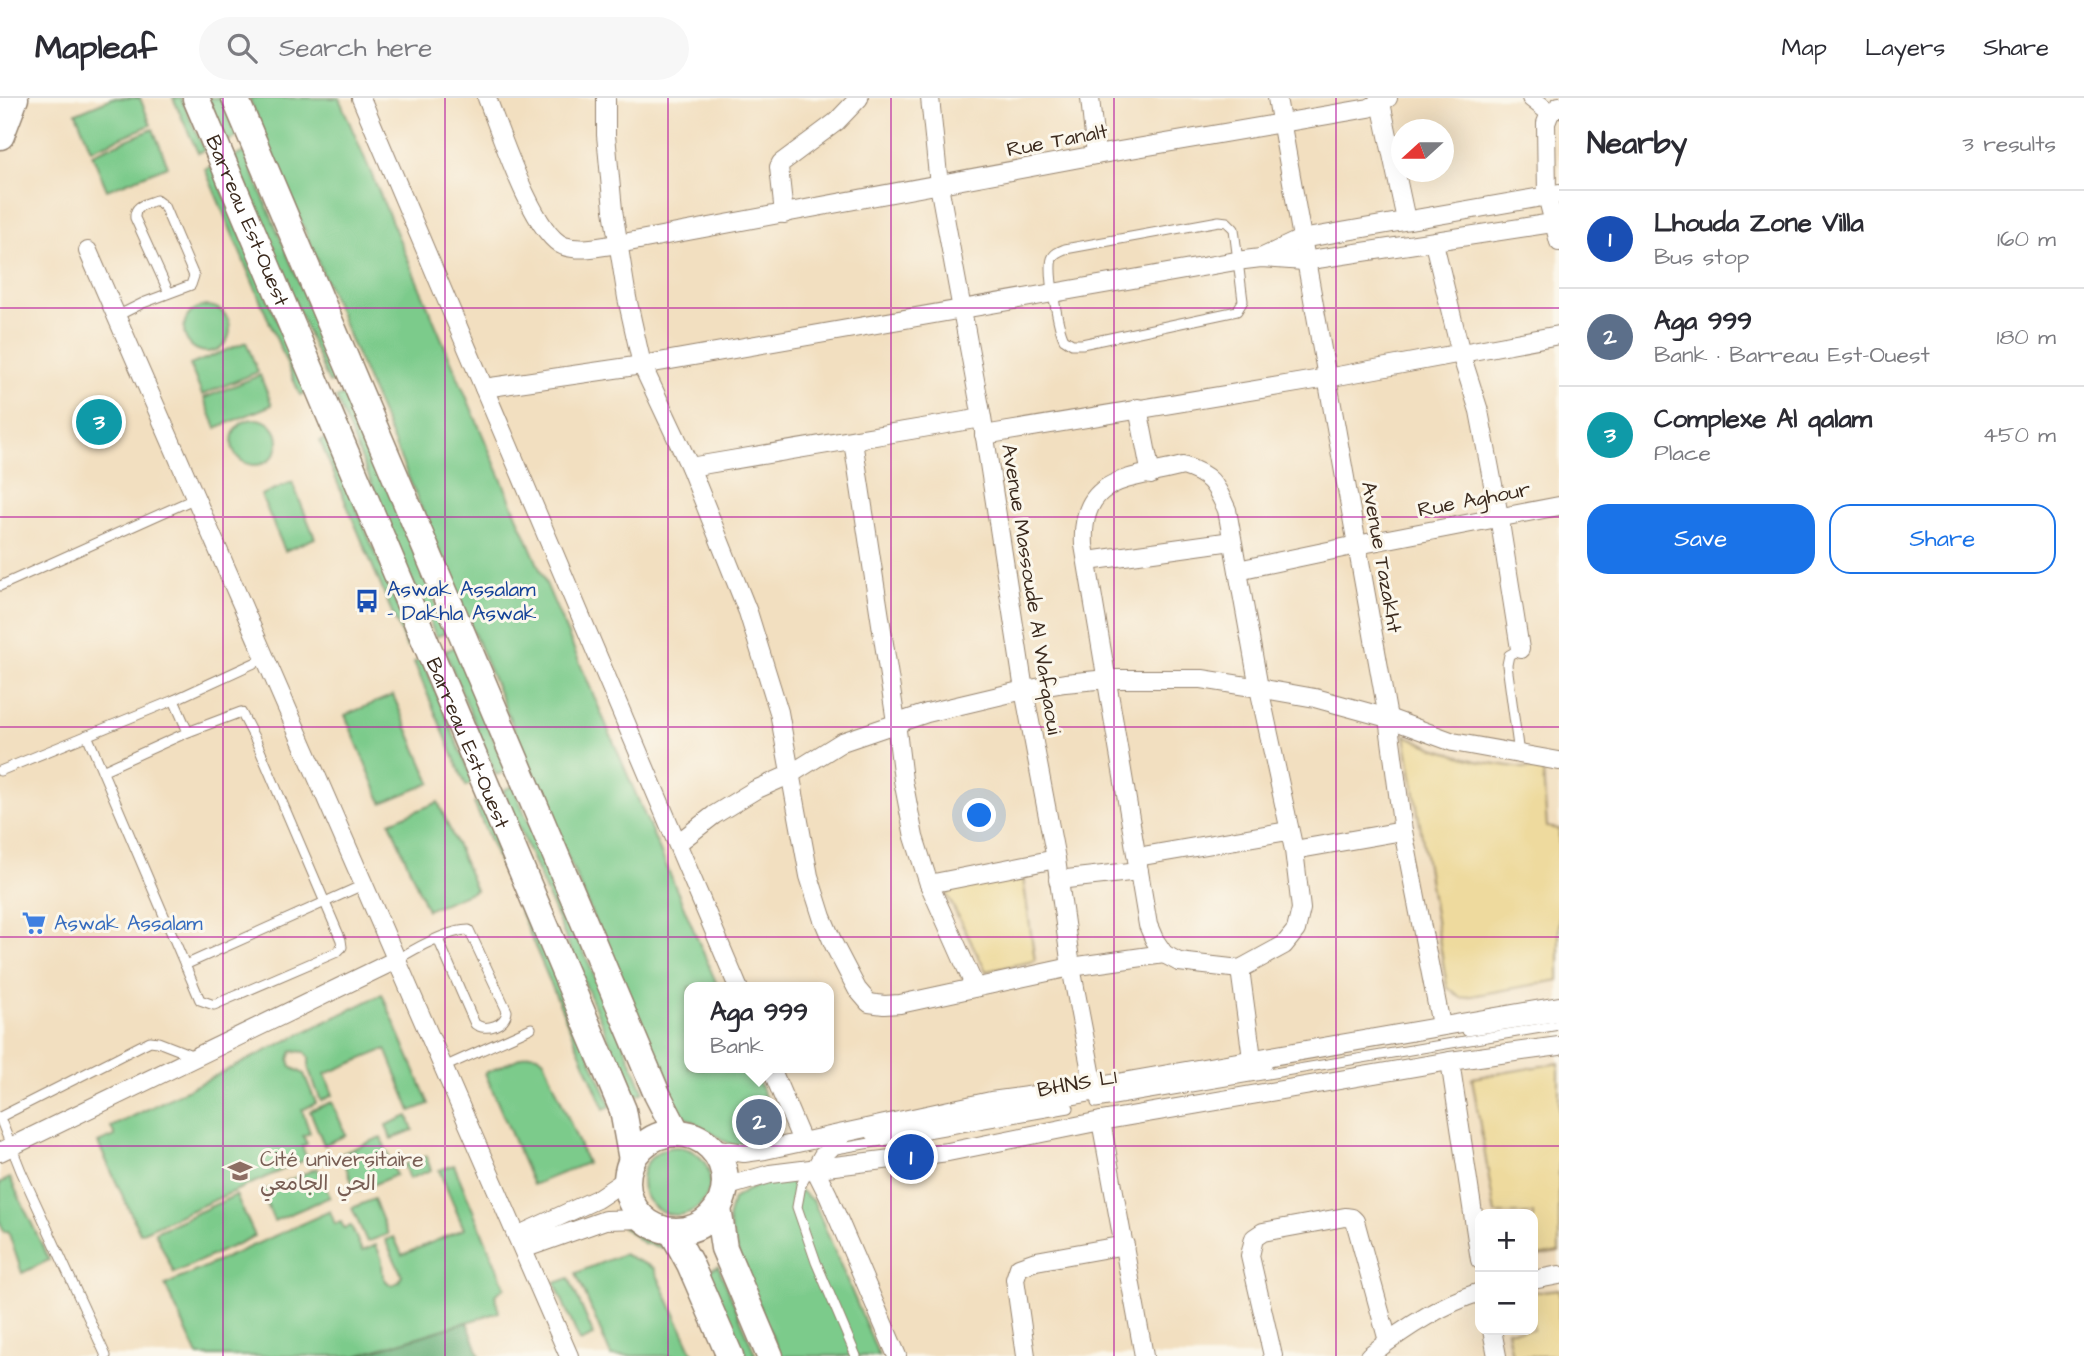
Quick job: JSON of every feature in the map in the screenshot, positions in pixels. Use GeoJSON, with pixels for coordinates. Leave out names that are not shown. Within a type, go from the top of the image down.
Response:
{"type":"FeatureCollection","features":[{"type":"Feature","properties":{"kind":"highway"},"geometry":{"type":"LineString","coordinates":[[0,135],[14,98]]}},
{"type":"Feature","properties":{"kind":"main road","name":"Barreau Est-Ouest"},"geometry":{"type":"LineString","coordinates":[[196,98],[623,1110],[630,1170]]}},
{"type":"Feature","properties":{"kind":"main road","name":"Barreau Est-Ouest"},"geometry":{"type":"LineString","coordinates":[[235,98],[514,761],[657,1094],[677,1133]]}},
{"type":"Feature","properties":{"kind":"main road"},"geometry":{"type":"LineString","coordinates":[[721,1197],[709,1218],[698,1226],[672,1231],[653,1225],[632,1201],[630,1170],[638,1151],[655,1138],[677,1133],[695,1137],[711,1148],[722,1166],[724,1248],[770,1356]]}},
{"type":"Feature","properties":{"kind":"main road"},"geometry":{"type":"LineString","coordinates":[[672,1231],[690,1264],[730,1356]]}},
{"type":"Feature","properties":{"kind":"street"},"geometry":{"type":"LineString","coordinates":[[361,98],[736,982]]}},
{"type":"Feature","properties":{"kind":"street","name":"Rue Tanalt"},"geometry":{"type":"LineString","coordinates":[[487,98],[535,215],[548,234],[561,245],[576,249],[618,244],[1096,155],[1369,108],[1385,100]]}},
{"type":"Feature","properties":{"kind":"street"},"geometry":{"type":"LineString","coordinates":[[606,98],[607,147],[618,244],[642,365],[690,467],[755,632],[779,712],[809,876],[822,916],[863,998],[875,1005],[892,1004],[1070,967],[1164,954]]}},
{"type":"Feature","properties":{"kind":"street"},"geometry":{"type":"LineString","coordinates":[[784,214],[779,167],[781,163],[836,121],[859,98]]}},
{"type":"Feature","properties":{"kind":"street","name":"Avenue Massoude Al Wafqaoui"},"geometry":{"type":"LineString","coordinates":[[930,98],[939,185],[983,427],[1024,690],[1056,859],[1070,967],[1094,1087]]}},
{"type":"Feature","properties":{"kind":"street"},"geometry":{"type":"LineString","coordinates":[[1090,98],[1096,155]]}},
{"type":"Feature","properties":{"kind":"street","name":"Avenue Tazakht"},"geometry":{"type":"LineString","coordinates":[[1277,98],[1304,261],[1388,718],[1403,831],[1441,1025]]}},
{"type":"Feature","properties":{"kind":"street"},"geometry":{"type":"LineString","coordinates":[[1531,98],[1554,110],[1546,123],[1559,242]]}},
{"type":"Feature","properties":{"kind":"street"},"geometry":{"type":"LineString","coordinates":[[1385,100],[1406,220]]}},
{"type":"Feature","properties":{"kind":"street"},"geometry":{"type":"LineString","coordinates":[[1261,258],[1301,239],[1553,195]]}},
{"type":"Feature","properties":{"kind":"street"},"geometry":{"type":"LineString","coordinates":[[484,388],[642,365],[1236,261],[1261,258],[1304,261],[1556,223]]}},
{"type":"Feature","properties":{"kind":"street"},"geometry":{"type":"LineString","coordinates":[[1434,243],[1461,354],[1479,411],[1520,649]]}},
{"type":"Feature","properties":{"kind":"street"},"geometry":{"type":"LineString","coordinates":[[88,251],[569,1356]]}},
{"type":"Feature","properties":{"kind":"street"},"geometry":{"type":"LineString","coordinates":[[690,467],[853,441],[1138,408],[1327,378],[1559,335]]}},
{"type":"Feature","properties":{"kind":"street"},"geometry":{"type":"LineString","coordinates":[[1138,408],[1151,475]]}},
{"type":"Feature","properties":{"kind":"street"},"geometry":{"type":"LineString","coordinates":[[853,441],[903,780],[914,837],[929,884],[975,987]]}},
{"type":"Feature","properties":{"kind":"street"},"geometry":{"type":"LineString","coordinates":[[1183,466],[1204,472],[1216,487],[1227,510],[1259,688],[1294,850],[1301,909],[1296,930],[1284,945],[1240,969],[1179,962],[1164,954],[1148,925],[1083,525],[1086,511],[1097,495],[1111,484],[1151,475],[1183,466]]}},
{"type":"Feature","properties":{"kind":"street","name":"Rue Aghour"},"geometry":{"type":"LineString","coordinates":[[1238,570],[1559,506]]}},
{"type":"Feature","properties":{"kind":"street"},"geometry":{"type":"LineString","coordinates":[[1087,561],[1232,541]]}},
{"type":"Feature","properties":{"kind":"street"},"geometry":{"type":"LineString","coordinates":[[677,843],[745,796],[789,775],[842,742],[896,722],[1024,690],[1108,680],[1202,679],[1315,698],[1388,718],[1453,742],[1559,761]]}},
{"type":"Feature","properties":{"kind":"street"},"geometry":{"type":"LineString","coordinates":[[1058,880],[1288,831]]}},
{"type":"Feature","properties":{"kind":"street"},"geometry":{"type":"LineString","coordinates":[[1294,850],[1403,831]]}},
{"type":"Feature","properties":{"kind":"street"},"geometry":{"type":"LineString","coordinates":[[929,884],[1056,859]]}},
{"type":"Feature","properties":{"kind":"street"},"geometry":{"type":"LineString","coordinates":[[6,1149],[398,959]]}},
{"type":"Feature","properties":{"kind":"street"},"geometry":{"type":"LineString","coordinates":[[1240,969],[1252,1058]]}},
{"type":"Feature","properties":{"kind":"street"},"geometry":{"type":"LineString","coordinates":[[711,1148],[744,1153],[991,1101],[1094,1087],[1559,1006]]}},
{"type":"Feature","properties":{"kind":"street"},"geometry":{"type":"LineString","coordinates":[[721,1197],[770,1174],[971,1149],[1101,1121],[1450,1061],[1559,1046]]}},
{"type":"Feature","properties":{"kind":"street"},"geometry":{"type":"LineString","coordinates":[[1450,1061],[1475,1227]]}},
{"type":"Feature","properties":{"kind":"street"},"geometry":{"type":"LineString","coordinates":[[773,1073],[802,1141]]}},
{"type":"Feature","properties":{"kind":"street"},"geometry":{"type":"LineString","coordinates":[[1101,1121],[1144,1356]]}},
{"type":"Feature","properties":{"kind":"street"},"geometry":{"type":"LineString","coordinates":[[812,1169],[828,1195],[897,1356]]}},
{"type":"Feature","properties":{"kind":"street"},"geometry":{"type":"LineString","coordinates":[[520,1242],[597,1199],[630,1170]]}},
{"type":"Feature","properties":{"kind":"street"},"geometry":{"type":"LineString","coordinates":[[1273,1356],[1250,1256],[1254,1238],[1263,1232],[1345,1217],[1352,1217],[1354,1221],[1388,1341]]}},
{"type":"Feature","properties":{"kind":"street"},"geometry":{"type":"LineString","coordinates":[[520,1242],[605,1220],[645,1219]]}},
{"type":"Feature","properties":{"kind":"street"},"geometry":{"type":"LineString","coordinates":[[1026,1356],[1015,1279],[1019,1267],[1036,1261],[1125,1245]]}},
{"type":"Feature","properties":{"kind":"street"},"geometry":{"type":"LineString","coordinates":[[1538,1279],[1559,1275]]}},
{"type":"Feature","properties":{"kind":"street"},"geometry":{"type":"LineString","coordinates":[[1369,1356],[1388,1341],[1455,1300],[1475,1294]]}},
{"type":"Feature","properties":{"kind":"street"},"geometry":{"type":"LineString","coordinates":[[1493,1335],[1497,1356]]}},
{"type":"Feature","properties":{"kind":"lane"},"geometry":{"type":"LineString","coordinates":[[117,316],[191,285],[194,276],[164,206],[156,200],[138,207],[135,218],[169,293]]}},
{"type":"Feature","properties":{"kind":"lane"},"geometry":{"type":"LineString","coordinates":[[1219,221],[1227,222],[1234,229],[1242,301],[1240,308],[1234,313],[1072,344],[1061,335],[1053,292],[1052,259],[1061,250],[1219,221]]}},
{"type":"Feature","properties":{"kind":"lane"},"geometry":{"type":"LineString","coordinates":[[0,586],[196,498]]}},
{"type":"Feature","properties":{"kind":"lane"},"geometry":{"type":"LineString","coordinates":[[1519,755],[1507,665],[1509,655],[1520,649]]}},
{"type":"Feature","properties":{"kind":"lane"},"geometry":{"type":"LineString","coordinates":[[0,771],[174,700],[265,658]]}},
{"type":"Feature","properties":{"kind":"lane"},"geometry":{"type":"LineString","coordinates":[[174,700],[188,732]]}},
{"type":"Feature","properties":{"kind":"lane"},"geometry":{"type":"LineString","coordinates":[[87,735],[102,771],[200,1000],[214,1005],[337,953],[342,947],[256,741],[241,712],[188,732],[102,771]]}},
{"type":"Feature","properties":{"kind":"lane"},"geometry":{"type":"LineString","coordinates":[[185,965],[365,884]]}},
{"type":"Feature","properties":{"kind":"lane"},"geometry":{"type":"LineString","coordinates":[[398,959],[438,939],[464,929],[469,930],[507,1011],[502,1022],[486,1028],[475,1024],[438,939]]}},
{"type":"Feature","properties":{"kind":"lane","name":"BHNS L1"},"geometry":{"type":"LineString","coordinates":[[858,1356],[803,1220],[801,1204],[818,1153],[844,1140],[1367,1047],[1559,1016]]}},
{"type":"Feature","properties":{"kind":"lane","name":"BHNS L1"},"geometry":{"type":"LineString","coordinates":[[812,1169],[836,1149],[1559,1025]]}},
{"type":"Feature","properties":{"kind":"lane"},"geometry":{"type":"LineString","coordinates":[[444,1067],[531,1028]]}},
{"type":"Feature","properties":{"kind":"lane"},"geometry":{"type":"LineString","coordinates":[[106,1356],[6,1149],[0,1118],[150,1041],[196,1057]]}},
{"type":"Feature","properties":{"kind":"green space"},"geometry":{"type":"Polygon","coordinates":[[[112,98],[140,98],[151,125],[91,150],[76,113],[112,98]]]}},
{"type":"Feature","properties":{"kind":"green space"},"geometry":{"type":"Polygon","coordinates":[[[173,98],[181,98],[204,150],[198,153],[173,98]]]}},
{"type":"Feature","properties":{"kind":"green space"},"geometry":{"type":"Polygon","coordinates":[[[208,98],[221,98],[237,137],[226,142],[208,98]]]}},
{"type":"Feature","properties":{"kind":"green space"},"geometry":{"type":"Polygon","coordinates":[[[249,98],[339,98],[716,982],[684,982],[684,1073],[755,1073],[779,1131],[777,1137],[767,1142],[740,1146],[730,1144],[684,1116],[665,1088],[249,98]]]}},
{"type":"Feature","properties":{"kind":"green space"},"geometry":{"type":"Polygon","coordinates":[[[153,129],[168,166],[107,190],[92,154],[153,129]]]}},
{"type":"Feature","properties":{"kind":"green space"},"geometry":{"type":"Polygon","coordinates":[[[244,152],[340,379],[329,383],[234,157],[244,152]]]}},
{"type":"Feature","properties":{"kind":"green space"},"geometry":{"type":"Polygon","coordinates":[[[212,166],[307,392],[300,395],[205,169],[212,166]]]}},
{"type":"Feature","properties":{"kind":"green space"},"geometry":{"type":"Polygon","coordinates":[[[207,306],[223,313],[230,329],[223,345],[207,352],[191,345],[184,329],[191,313],[207,306]]]}},
{"type":"Feature","properties":{"kind":"green space"},"geometry":{"type":"Polygon","coordinates":[[[246,342],[258,372],[202,395],[190,365],[246,342]]]}},
{"type":"Feature","properties":{"kind":"green space"},"geometry":{"type":"Polygon","coordinates":[[[260,375],[272,405],[216,428],[204,398],[260,375]]]}},
{"type":"Feature","properties":{"kind":"green space"},"geometry":{"type":"Polygon","coordinates":[[[347,393],[448,632],[436,637],[336,398],[347,393]]]}},
{"type":"Feature","properties":{"kind":"green space"},"geometry":{"type":"Polygon","coordinates":[[[255,419],[271,426],[278,442],[271,458],[255,465],[239,458],[232,442],[239,426],[255,419]]]}},
{"type":"Feature","properties":{"kind":"green space"},"geometry":{"type":"Polygon","coordinates":[[[327,438],[414,645],[407,648],[320,441],[327,438]]]}},
{"type":"Feature","properties":{"kind":"green space"},"geometry":{"type":"Polygon","coordinates":[[[292,482],[315,538],[285,551],[261,495],[292,482]]]}},
{"type":"Feature","properties":{"kind":"green space"},"geometry":{"type":"Polygon","coordinates":[[[455,647],[507,771],[496,775],[445,651],[455,647]]]}},
{"type":"Feature","properties":{"kind":"green space"},"geometry":{"type":"Polygon","coordinates":[[[422,659],[474,783],[466,786],[414,662],[422,659]]]}},
{"type":"Feature","properties":{"kind":"green space"},"geometry":{"type":"Polygon","coordinates":[[[393,695],[431,783],[382,803],[345,715],[393,695]]]}},
{"type":"Feature","properties":{"kind":"green space"},"geometry":{"type":"Polygon","coordinates":[[[513,786],[644,1092],[633,1097],[503,790],[513,786]]]}},
{"type":"Feature","properties":{"kind":"green space"},"geometry":{"type":"Polygon","coordinates":[[[481,800],[611,1106],[604,1109],[474,803],[481,800]]]}},
{"type":"Feature","properties":{"kind":"green space"},"geometry":{"type":"Polygon","coordinates":[[[438,802],[476,890],[427,910],[390,822],[438,802]]]}},
{"type":"Feature","properties":{"kind":"green space"},"geometry":{"type":"Polygon","coordinates":[[[382,994],[429,1104],[411,1111],[386,1049],[325,1074],[333,1095],[321,1101],[309,1070],[309,1058],[305,1052],[292,1051],[289,1059],[291,1067],[304,1074],[316,1103],[302,1110],[310,1133],[303,1136],[307,1144],[302,1146],[307,1159],[140,1233],[98,1143],[115,1136],[111,1127],[382,994]]]}},
{"type":"Feature","properties":{"kind":"green space"},"geometry":{"type":"Polygon","coordinates":[[[529,1054],[538,1055],[544,1060],[587,1163],[533,1185],[485,1073],[529,1054]]]}},
{"type":"Feature","properties":{"kind":"green space"},"geometry":{"type":"Polygon","coordinates":[[[332,1102],[346,1135],[324,1145],[310,1111],[332,1102]]]}},
{"type":"Feature","properties":{"kind":"green space"},"geometry":{"type":"Polygon","coordinates":[[[408,1116],[413,1130],[391,1139],[386,1125],[408,1116]]]}},
{"type":"Feature","properties":{"kind":"green space"},"geometry":{"type":"Polygon","coordinates":[[[381,1137],[396,1175],[356,1192],[341,1154],[381,1137]]]}},
{"type":"Feature","properties":{"kind":"green space"},"geometry":{"type":"Polygon","coordinates":[[[676,1147],[689,1150],[700,1157],[707,1168],[710,1181],[707,1194],[700,1205],[689,1212],[676,1215],[663,1212],[652,1205],[645,1194],[642,1181],[645,1168],[652,1157],[663,1150],[676,1147]]]}},
{"type":"Feature","properties":{"kind":"green space"},"geometry":{"type":"Polygon","coordinates":[[[426,1156],[431,1170],[409,1179],[404,1165],[426,1156]]]}},
{"type":"Feature","properties":{"kind":"green space"},"geometry":{"type":"Polygon","coordinates":[[[454,1165],[505,1287],[495,1295],[499,1312],[357,1356],[198,1356],[165,1285],[330,1211],[335,1224],[341,1222],[344,1228],[351,1226],[362,1251],[376,1245],[384,1278],[391,1285],[399,1282],[402,1275],[385,1240],[394,1237],[402,1255],[464,1229],[439,1170],[454,1165]]]}},
{"type":"Feature","properties":{"kind":"green space"},"geometry":{"type":"Polygon","coordinates":[[[317,1168],[330,1197],[274,1221],[262,1192],[317,1168]]]}},
{"type":"Feature","properties":{"kind":"green space"},"geometry":{"type":"Polygon","coordinates":[[[10,1178],[49,1260],[22,1273],[8,1231],[4,1232],[0,1222],[0,1183],[10,1178]]]}},
{"type":"Feature","properties":{"kind":"green space"},"geometry":{"type":"Polygon","coordinates":[[[788,1180],[814,1202],[879,1356],[780,1356],[741,1263],[728,1220],[733,1199],[759,1185],[788,1180]]]}},
{"type":"Feature","properties":{"kind":"green space"},"geometry":{"type":"Polygon","coordinates":[[[236,1195],[255,1236],[174,1273],[155,1232],[236,1195]]]}},
{"type":"Feature","properties":{"kind":"green space"},"geometry":{"type":"Polygon","coordinates":[[[374,1199],[388,1234],[367,1242],[352,1208],[374,1199]]]}},
{"type":"Feature","properties":{"kind":"green space"},"geometry":{"type":"Polygon","coordinates":[[[622,1226],[647,1233],[668,1249],[643,1243],[622,1226]]]}},
{"type":"Feature","properties":{"kind":"green space"},"geometry":{"type":"Polygon","coordinates":[[[623,1254],[654,1268],[694,1356],[611,1356],[576,1273],[623,1254]]]}},
{"type":"Feature","properties":{"kind":"green space"},"geometry":{"type":"Polygon","coordinates":[[[718,1266],[756,1356],[744,1356],[707,1271],[718,1266]]]}},
{"type":"Feature","properties":{"kind":"green space"},"geometry":{"type":"Polygon","coordinates":[[[569,1278],[594,1336],[580,1342],[555,1283],[569,1278]]]}},
{"type":"Feature","properties":{"kind":"green space"},"geometry":{"type":"Polygon","coordinates":[[[467,1322],[480,1356],[357,1356],[467,1322]]]}},
{"type":"Feature","properties":{"kind":"sand"},"geometry":{"type":"Polygon","coordinates":[[[1405,735],[1434,748],[1476,761],[1543,771],[1547,827],[1559,829],[1559,980],[1461,998],[1447,986],[1405,735]]]}},
{"type":"Feature","properties":{"kind":"sand"},"geometry":{"type":"Polygon","coordinates":[[[1023,878],[1035,961],[986,971],[947,895],[952,888],[1023,878]]]}},
{"type":"Feature","properties":{"kind":"sand"},"geometry":{"type":"Polygon","coordinates":[[[1559,1063],[1559,1252],[1538,1256],[1538,1209],[1494,1209],[1472,1078],[1559,1063]]]}},
{"type":"Feature","properties":{"kind":"sand"},"geometry":{"type":"Polygon","coordinates":[[[1559,1289],[1559,1356],[1512,1356],[1508,1335],[1538,1335],[1538,1291],[1559,1289]]]}},
{"type":"Feature","properties":{"kind":"place","name":"Complexe Al qalam"},"geometry":{"type":"Point","coordinates":[99,422]}},
{"type":"Feature","properties":{"kind":"place","name":"Aswak Assalam - Dakhla Aswak"},"geometry":{"type":"Point","coordinates":[367,601]}},
{"type":"Feature","properties":{"kind":"place","name":"Aswak Assalam"},"geometry":{"type":"Point","coordinates":[34,923]}},
{"type":"Feature","properties":{"kind":"place","name":"Aga 999"},"geometry":{"type":"Point","coordinates":[759,1122]}},
{"type":"Feature","properties":{"kind":"place","name":"Lhouda Zone Villa"},"geometry":{"type":"Point","coordinates":[911,1157]}},
{"type":"Feature","properties":{"kind":"place","name":"Cité universitaire الحي الجامعي"},"geometry":{"type":"Point","coordinates":[240,1171]}}]}
